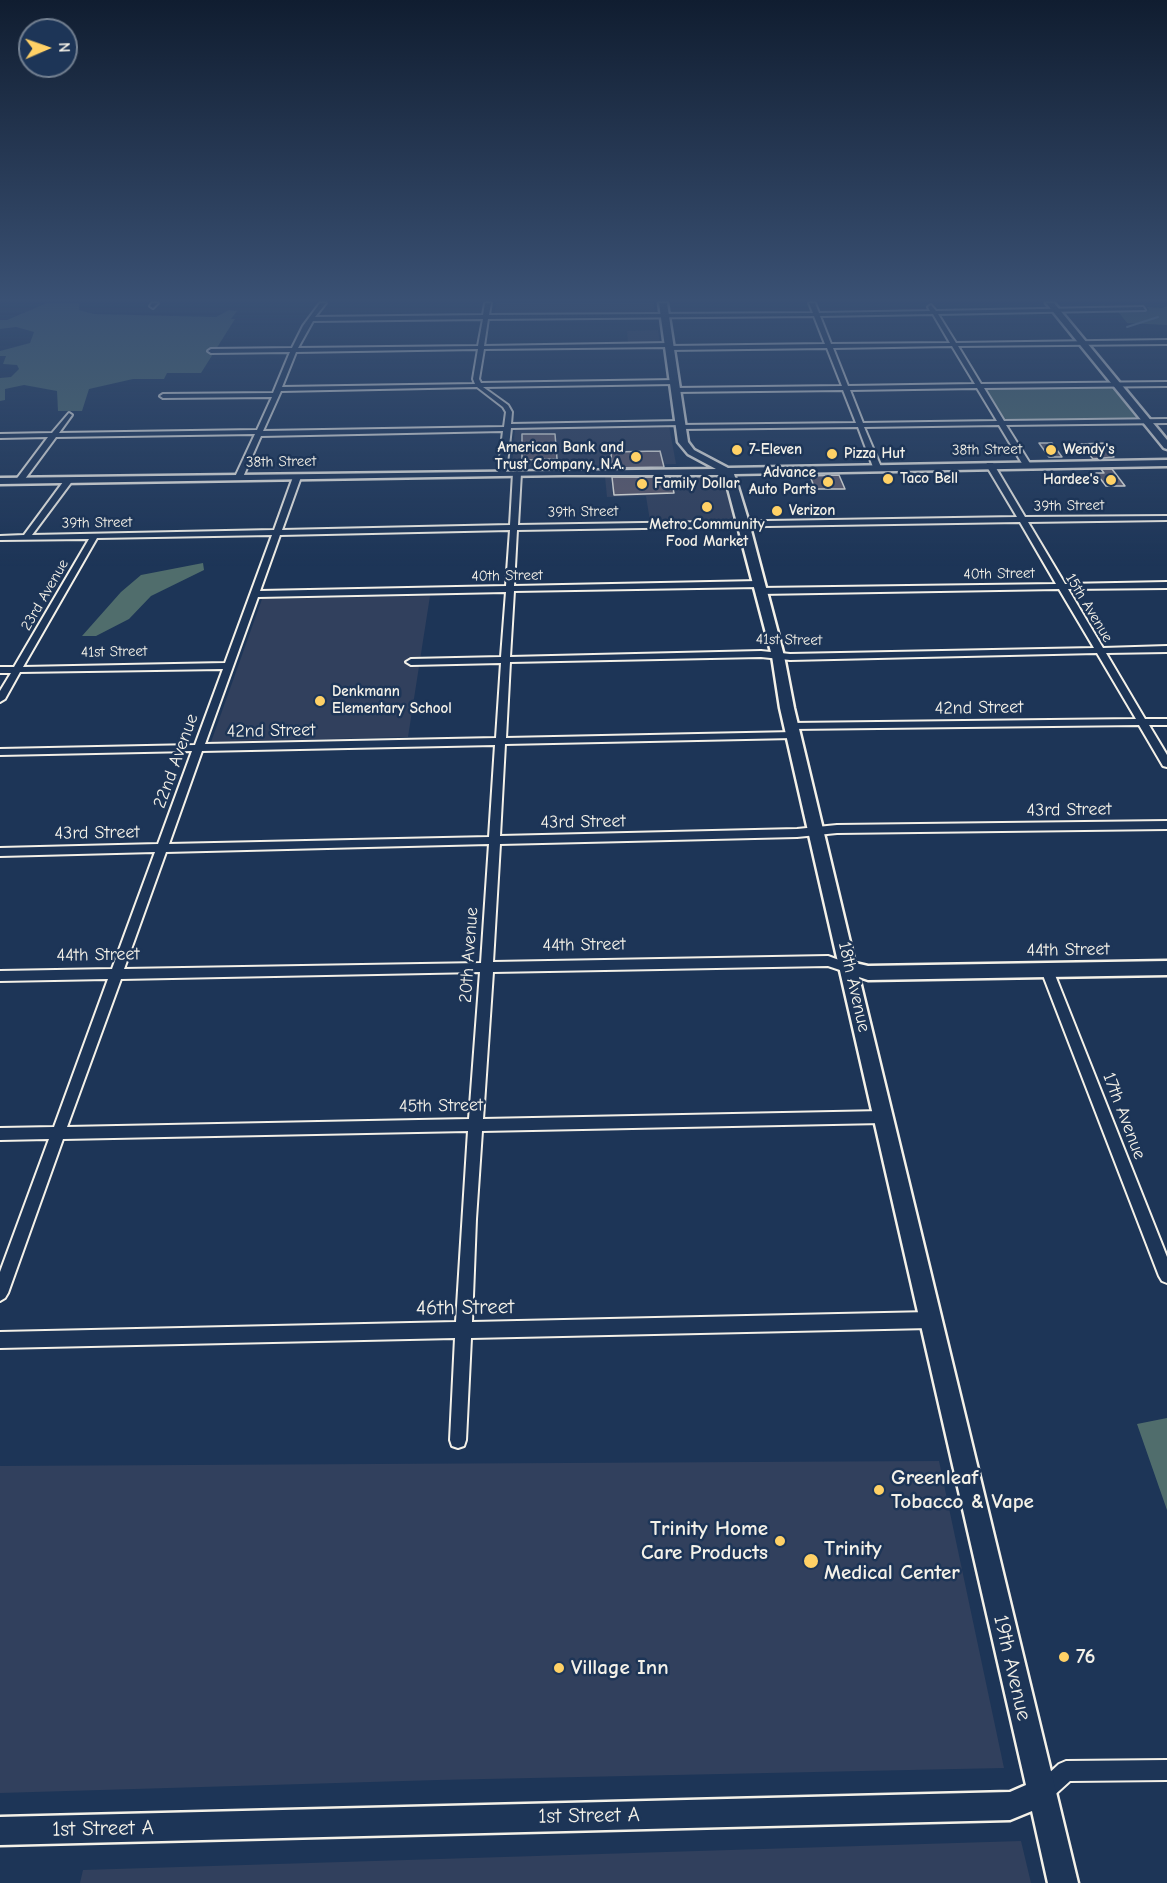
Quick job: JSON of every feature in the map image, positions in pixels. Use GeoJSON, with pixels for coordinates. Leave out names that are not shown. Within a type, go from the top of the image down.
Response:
{"type":"FeatureCollection","features":[{"type":"Feature","properties":{"kind":"street"},"geometry":{"type":"LineString","coordinates":[[163,396],[314,391]]}},
{"type":"Feature","properties":{"kind":"street"},"geometry":{"type":"LineString","coordinates":[[485,391],[508,408],[508,428],[502,473]]}},
{"type":"Feature","properties":{"kind":"street"},"geometry":{"type":"LineString","coordinates":[[511,405],[512,391]]}},
{"type":"Feature","properties":{"kind":"street"},"geometry":{"type":"LineString","coordinates":[[675,391],[684,462],[681,466],[675,467]]}},
{"type":"Feature","properties":{"kind":"street"},"geometry":{"type":"LineString","coordinates":[[846,391],[877,467]]}},
{"type":"Feature","properties":{"kind":"street"},"geometry":{"type":"LineString","coordinates":[[981,391],[1027,465]]}},
{"type":"Feature","properties":{"kind":"street"},"geometry":{"type":"LineString","coordinates":[[1122,391],[1167,446]]}},
{"type":"Feature","properties":{"kind":"street"},"geometry":{"type":"LineString","coordinates":[[239,477],[276,392]]}},
{"type":"Feature","properties":{"kind":"street"},"geometry":{"type":"LineString","coordinates":[[19,481],[69,415]]}},
{"type":"Feature","properties":{"kind":"street"},"geometry":{"type":"LineString","coordinates":[[0,436],[680,425],[1167,421]]}},
{"type":"Feature","properties":{"kind":"street"},"geometry":{"type":"LineString","coordinates":[[680,425],[696,448],[728,469]]}},
{"type":"Feature","properties":{"kind":"street"},"geometry":{"type":"LineString","coordinates":[[683,442],[691,452],[728,469]]}},
{"type":"Feature","properties":{"kind":"street","name":"38th Street"},"geometry":{"type":"LineString","coordinates":[[0,481],[1167,463]]}},
{"type":"Feature","properties":{"kind":"street","name":"15th Avenue"},"geometry":{"type":"LineString","coordinates":[[990,465],[1167,764]]}},
{"type":"Feature","properties":{"kind":"street","name":"38th Street"},"geometry":{"type":"LineString","coordinates":[[563,472],[675,467],[728,469]]}},
{"type":"Feature","properties":{"kind":"street","name":"18th Avenue"},"geometry":{"type":"LineString","coordinates":[[728,469],[742,479],[748,503],[748,515],[744,523],[778,656],[793,731],[961,1453]]}},
{"type":"Feature","properties":{"kind":"street","name":"20th Avenue"},"geometry":{"type":"LineString","coordinates":[[458,1440],[517,473]]}},
{"type":"Feature","properties":{"kind":"street","name":"22nd Avenue"},"geometry":{"type":"LineString","coordinates":[[0,1293],[297,477]]}},
{"type":"Feature","properties":{"kind":"street"},"geometry":{"type":"LineString","coordinates":[[26,538],[69,480]]}},
{"type":"Feature","properties":{"kind":"street","name":"39th Street"},"geometry":{"type":"LineString","coordinates":[[0,538],[744,523],[1167,518]]}},
{"type":"Feature","properties":{"kind":"street","name":"23rd Avenue"},"geometry":{"type":"LineString","coordinates":[[0,699],[94,536]]}},
{"type":"Feature","properties":{"kind":"street","name":"40th Street"},"geometry":{"type":"LineString","coordinates":[[255,594],[1167,585]]}},
{"type":"Feature","properties":{"kind":"street","name":"41st Street"},"geometry":{"type":"LineString","coordinates":[[411,662],[761,654],[778,656],[1167,649]]}},
{"type":"Feature","properties":{"kind":"street","name":"41st Street"},"geometry":{"type":"LineString","coordinates":[[0,670],[229,666]]}},
{"type":"Feature","properties":{"kind":"street","name":"42nd Street"},"geometry":{"type":"LineString","coordinates":[[0,752],[501,743],[793,731],[1167,722]]}},
{"type":"Feature","properties":{"kind":"street","name":"43rd Street"},"geometry":{"type":"LineString","coordinates":[[0,852],[817,831],[1167,825]]}},
{"type":"Feature","properties":{"kind":"street","name":"44th Street"},"geometry":{"type":"LineString","coordinates":[[0,976],[828,961],[868,973],[1167,968]]}},
{"type":"Feature","properties":{"kind":"street","name":"17th Avenue"},"geometry":{"type":"LineString","coordinates":[[1047,970],[1167,1276]]}},
{"type":"Feature","properties":{"kind":"street","name":"45th Street"},"geometry":{"type":"LineString","coordinates":[[0,1134],[476,1123],[883,1117]]}},
{"type":"Feature","properties":{"kind":"street","name":"46th Street"},"geometry":{"type":"LineString","coordinates":[[0,1340],[930,1320]]}},
{"type":"Feature","properties":{"kind":"street","name":"19th Avenue"},"geometry":{"type":"LineString","coordinates":[[961,1453],[1063,1883]]}},
{"type":"Feature","properties":{"kind":"street","name":"1st Street A"},"geometry":{"type":"LineString","coordinates":[[0,1831],[1010,1806],[1042,1793],[1066,1771],[1167,1770]]}},
{"type":"Feature","properties":{"kind":"shaded area"},"geometry":{"type":"Polygon","coordinates":[[[669,426],[676,464],[512,467],[515,429],[669,426]]]}},
{"type":"Feature","properties":{"kind":"shaded area"},"geometry":{"type":"Polygon","coordinates":[[[717,475],[723,478],[733,517],[730,519],[650,521],[646,496],[607,497],[605,476],[717,475]]]}},
{"type":"Feature","properties":{"kind":"shaded area","name":"Denkmann Elementary School"},"geometry":{"type":"Polygon","coordinates":[[[430,596],[408,737],[211,742],[262,599],[430,596]]]}},
{"type":"Feature","properties":{"kind":"shaded area"},"geometry":{"type":"Polygon","coordinates":[[[939,1461],[1004,1768],[438,1780],[0,1793],[0,1466],[939,1461]]]}},
{"type":"Feature","properties":{"kind":"shaded area"},"geometry":{"type":"Polygon","coordinates":[[[1021,1841],[1031,1883],[80,1883],[83,1870],[1021,1841]]]}},
{"type":"Feature","properties":{"kind":"green space"},"geometry":{"type":"Polygon","coordinates":[[[0,391],[5,391],[5,400],[0,401],[0,391]]]}},
{"type":"Feature","properties":{"kind":"green space"},"geometry":{"type":"Polygon","coordinates":[[[57,391],[88,391],[82,411],[58,411],[57,391]]]}},
{"type":"Feature","properties":{"kind":"green space"},"geometry":{"type":"Polygon","coordinates":[[[984,391],[1115,391],[1137,419],[1005,421],[984,391]]]}},
{"type":"Feature","properties":{"kind":"green space"},"geometry":{"type":"Polygon","coordinates":[[[203,563],[204,570],[151,596],[129,619],[96,636],[82,636],[121,592],[141,575],[203,563]]]}},
{"type":"Feature","properties":{"kind":"green space"},"geometry":{"type":"Polygon","coordinates":[[[1167,1418],[1167,1510],[1137,1424],[1167,1418]]]}},
{"type":"Feature","properties":{"kind":"building"},"geometry":{"type":"Polygon","coordinates":[[[522,434],[555,434],[557,459],[522,460],[522,434]]]}},
{"type":"Feature","properties":{"kind":"building","name":"Wendy's"},"geometry":{"type":"Polygon","coordinates":[[[1039,443],[1052,443],[1062,457],[1049,457],[1039,443]]]}},
{"type":"Feature","properties":{"kind":"building"},"geometry":{"type":"Polygon","coordinates":[[[1103,443],[1114,457],[1093,459],[1081,444],[1103,443]]]}},
{"type":"Feature","properties":{"kind":"building","name":"American Bank and Trust Company, N.A."},"geometry":{"type":"Polygon","coordinates":[[[660,451],[664,467],[612,468],[611,452],[660,451]]]}},
{"type":"Feature","properties":{"kind":"building","name":"Hardee's"},"geometry":{"type":"Polygon","coordinates":[[[1101,469],[1112,469],[1125,486],[1106,486],[1096,473],[1104,473],[1101,469]]]}},
{"type":"Feature","properties":{"kind":"building","name":"Advance Auto Parts"},"geometry":{"type":"Polygon","coordinates":[[[839,475],[845,489],[815,489],[810,476],[839,475]]]}},
{"type":"Feature","properties":{"kind":"building","name":"Family Dollar"},"geometry":{"type":"Polygon","coordinates":[[[612,477],[670,477],[674,493],[614,495],[612,477]]]}},
{"type":"Feature","properties":{"kind":"place","name":"7-Eleven"},"geometry":{"type":"Point","coordinates":[737,450]}},
{"type":"Feature","properties":{"kind":"place","name":"Wendy's"},"geometry":{"type":"Point","coordinates":[1051,450]}},
{"type":"Feature","properties":{"kind":"place","name":"Pizza Hut"},"geometry":{"type":"Point","coordinates":[832,454]}},
{"type":"Feature","properties":{"kind":"place","name":"American Bank and Trust Company, N.A."},"geometry":{"type":"Point","coordinates":[636,457]}},
{"type":"Feature","properties":{"kind":"place","name":"Taco Bell"},"geometry":{"type":"Point","coordinates":[888,479]}},
{"type":"Feature","properties":{"kind":"place","name":"Hardee's"},"geometry":{"type":"Point","coordinates":[1111,480]}},
{"type":"Feature","properties":{"kind":"place","name":"Advance Auto Parts"},"geometry":{"type":"Point","coordinates":[828,482]}},
{"type":"Feature","properties":{"kind":"place","name":"Family Dollar"},"geometry":{"type":"Point","coordinates":[642,484]}},
{"type":"Feature","properties":{"kind":"place","name":"Metro Community Food Market"},"geometry":{"type":"Point","coordinates":[707,507]}},
{"type":"Feature","properties":{"kind":"place","name":"Verizon"},"geometry":{"type":"Point","coordinates":[777,511]}},
{"type":"Feature","properties":{"kind":"place","name":"Denkmann Elementary School"},"geometry":{"type":"Point","coordinates":[320,701]}},
{"type":"Feature","properties":{"kind":"place","name":"Greenleaf Tobacco & Vape"},"geometry":{"type":"Point","coordinates":[879,1490]}},
{"type":"Feature","properties":{"kind":"place","name":"Trinity Home Care Products"},"geometry":{"type":"Point","coordinates":[780,1541]}},
{"type":"Feature","properties":{"kind":"place","name":"Trinity Medical Center"},"geometry":{"type":"Point","coordinates":[811,1561]}},
{"type":"Feature","properties":{"kind":"place","name":"76"},"geometry":{"type":"Point","coordinates":[1064,1657]}},
{"type":"Feature","properties":{"kind":"place","name":"Village Inn"},"geometry":{"type":"Point","coordinates":[559,1668]}}]}
